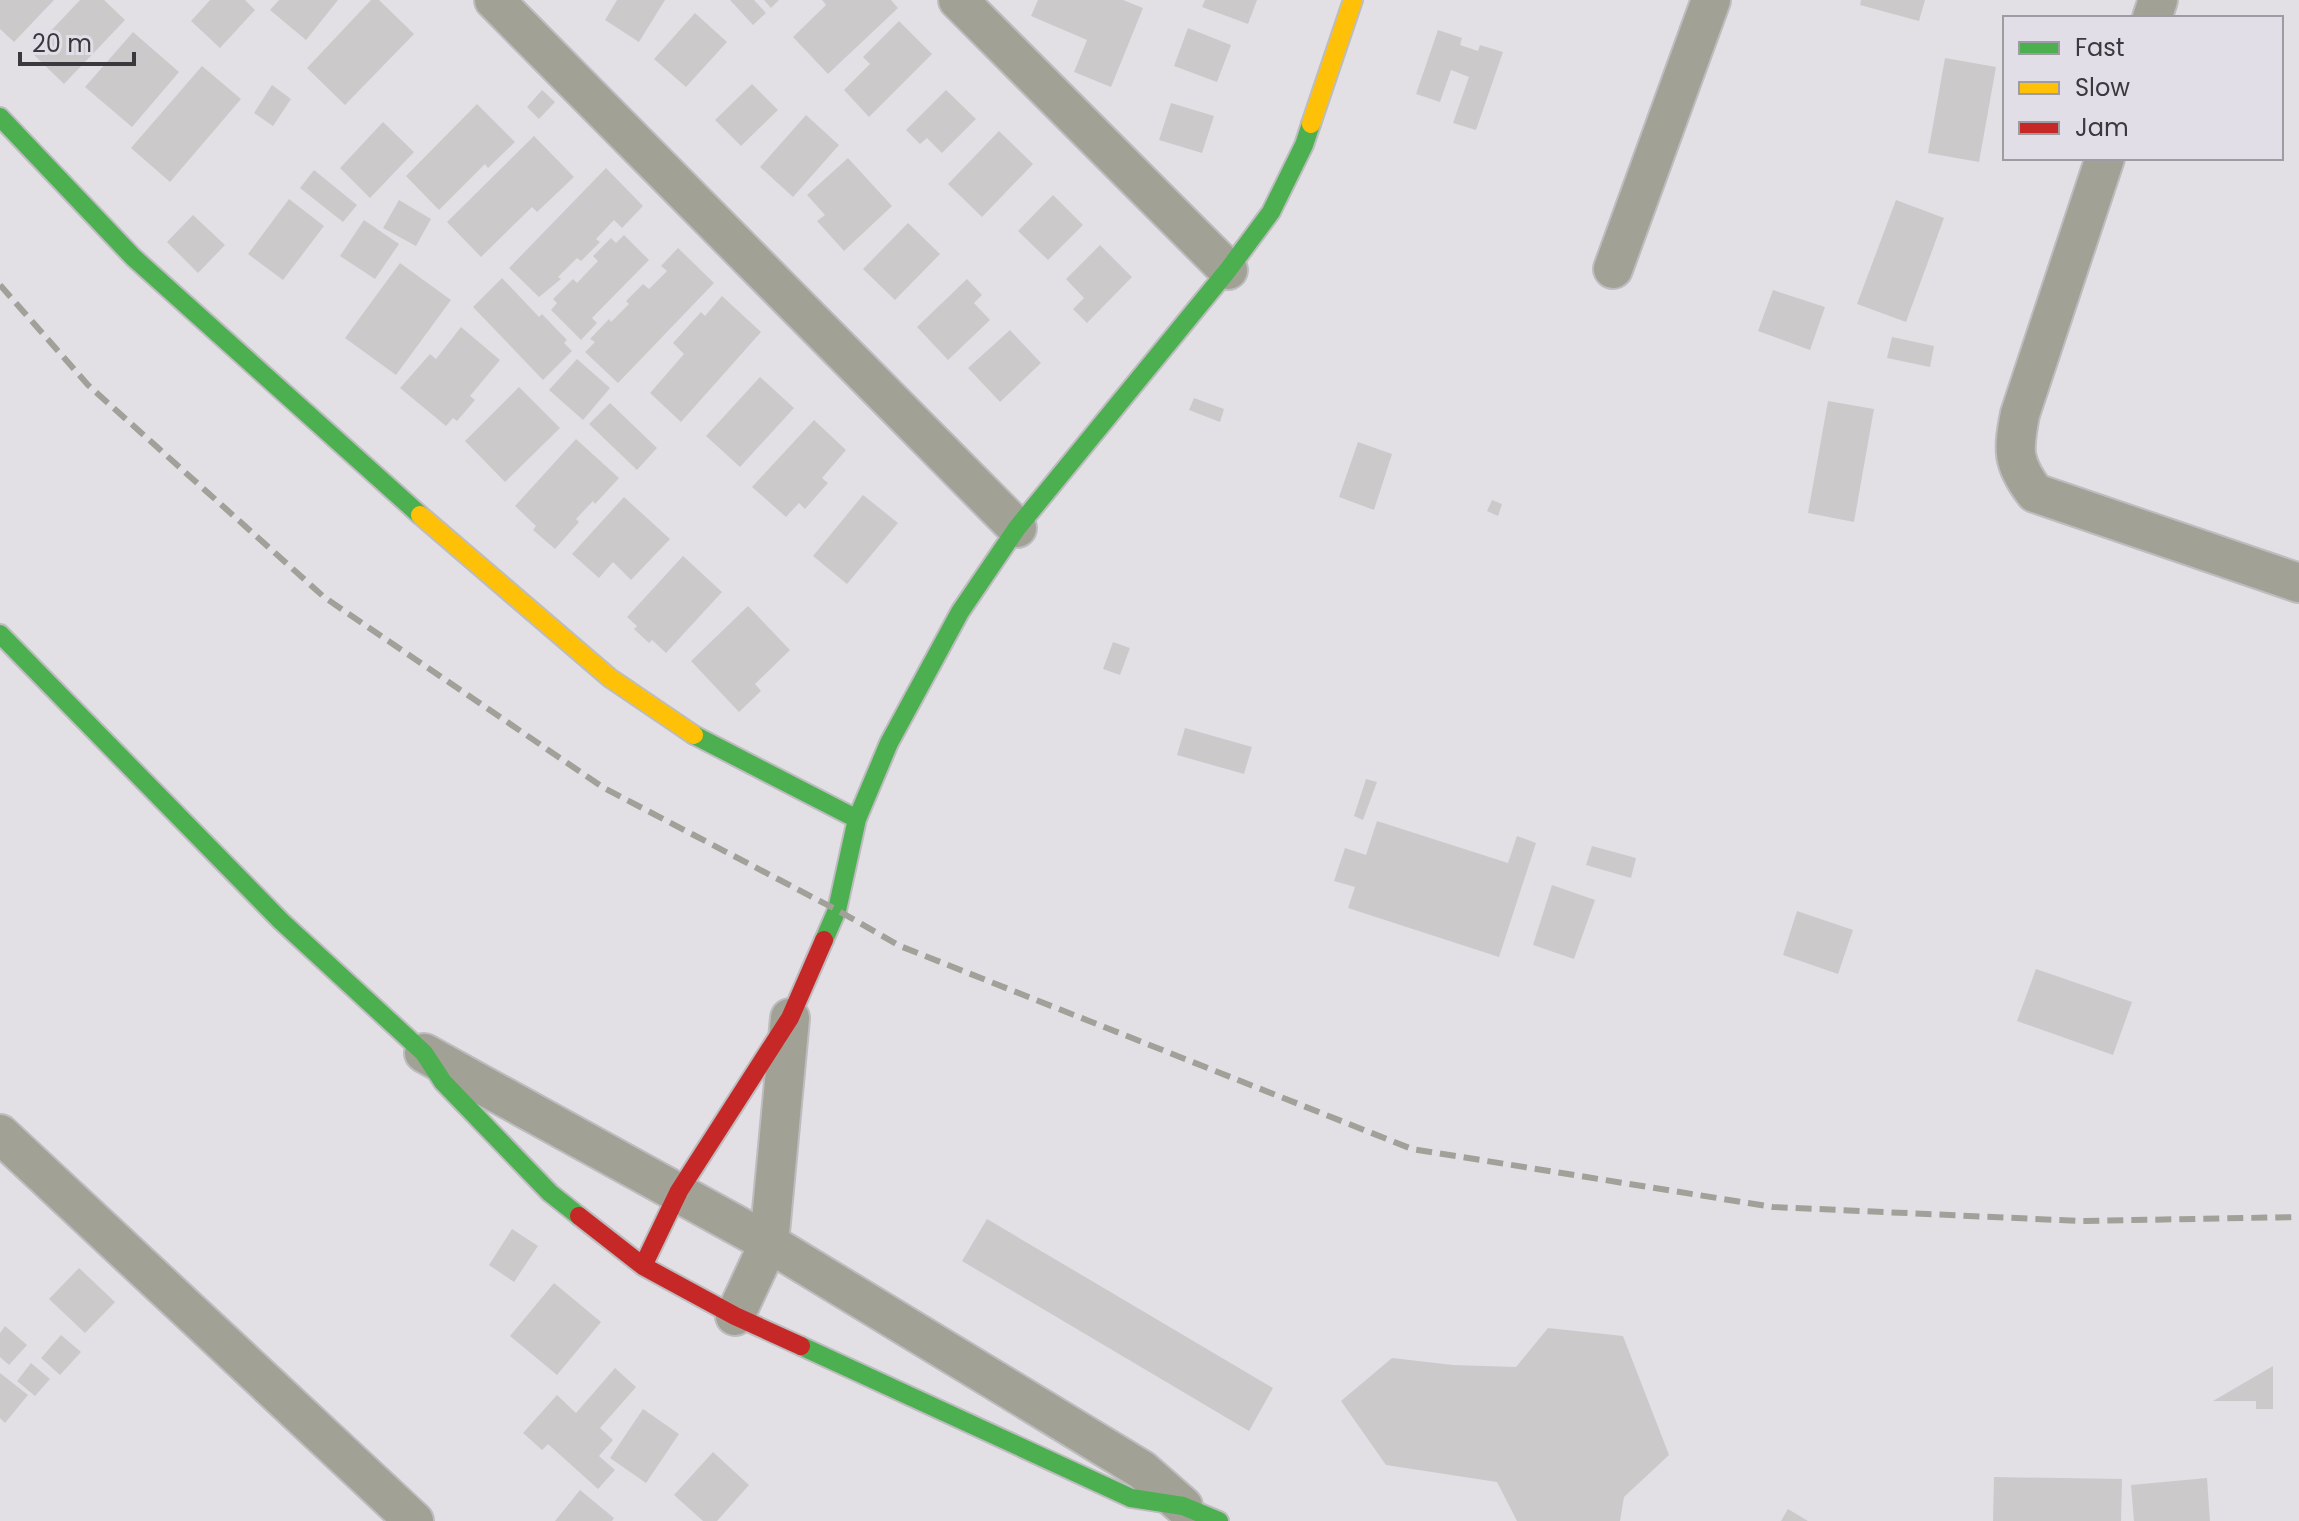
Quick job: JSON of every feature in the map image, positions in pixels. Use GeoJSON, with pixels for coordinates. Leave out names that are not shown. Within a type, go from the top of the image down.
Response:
{"type":"FeatureCollection","features":[{"type":"Feature","properties":{"kind":"street"},"geometry":{"type":"LineString","coordinates":[[494,0],[1017,528]]}},
{"type":"Feature","properties":{"kind":"street"},"geometry":{"type":"LineString","coordinates":[[643,1266],[679,1191],[790,1018],[837,910],[857,819],[889,743],[953,625],[1017,528],[1228,270],[1271,212],[1304,145],[1353,0]]}},
{"type":"Feature","properties":{"kind":"street"},"geometry":{"type":"LineString","coordinates":[[1613,269],[1711,0]]}},
{"type":"Feature","properties":{"kind":"street"},"geometry":{"type":"LineString","coordinates":[[973,7],[1228,270]]}},
{"type":"Feature","properties":{"kind":"street"},"geometry":{"type":"LineString","coordinates":[[0,117],[156,278],[467,557],[610,678],[698,738],[857,819]]}},
{"type":"Feature","properties":{"kind":"street"},"geometry":{"type":"LineString","coordinates":[[2104,160],[2020,414],[2014,448],[2020,473],[2035,493],[2299,583]]}},
{"type":"Feature","properties":{"kind":"street"},"geometry":{"type":"LineString","coordinates":[[0,634],[281,921],[424,1053],[443,1082],[550,1193],[643,1266],[735,1316],[1131,1498],[1183,1506],[1219,1521]]}},
{"type":"Feature","properties":{"kind":"street"},"geometry":{"type":"LineString","coordinates":[[735,1316],[769,1243],[790,1018]]}},
{"type":"Feature","properties":{"kind":"street"},"geometry":{"type":"LineString","coordinates":[[424,1053],[769,1243],[1142,1470],[1183,1506]]}},
{"type":"Feature","properties":{"kind":"street"},"geometry":{"type":"LineString","coordinates":[[0,1134],[414,1521]]}},
{"type":"Feature","properties":{"kind":"building"},"geometry":{"type":"Polygon","coordinates":[[[0,0],[54,0],[14,42],[0,29],[0,0]]]}},
{"type":"Feature","properties":{"kind":"building"},"geometry":{"type":"Polygon","coordinates":[[[80,0],[104,0],[125,20],[64,84],[31,52],[80,0]]]}},
{"type":"Feature","properties":{"kind":"building"},"geometry":{"type":"Polygon","coordinates":[[[210,0],[245,0],[255,10],[220,48],[191,21],[210,0]]]}},
{"type":"Feature","properties":{"kind":"building"},"geometry":{"type":"Polygon","coordinates":[[[279,0],[338,0],[306,40],[270,10],[279,0]]]}},
{"type":"Feature","properties":{"kind":"building"},"geometry":{"type":"Polygon","coordinates":[[[371,0],[379,0],[414,34],[345,105],[307,68],[371,0]]]}},
{"type":"Feature","properties":{"kind":"building"},"geometry":{"type":"Polygon","coordinates":[[[617,0],[665,0],[639,42],[605,20],[617,0]]]}},
{"type":"Feature","properties":{"kind":"building"},"geometry":{"type":"Polygon","coordinates":[[[730,0],[754,0],[766,13],[753,25],[730,0]]]}},
{"type":"Feature","properties":{"kind":"building"},"geometry":{"type":"Polygon","coordinates":[[[764,0],[779,0],[771,8],[764,0]]]}},
{"type":"Feature","properties":{"kind":"building"},"geometry":{"type":"Polygon","coordinates":[[[822,0],[891,0],[898,8],[828,74],[793,37],[826,5],[822,0]]]}},
{"type":"Feature","properties":{"kind":"building"},"geometry":{"type":"Polygon","coordinates":[[[1038,0],[1123,0],[1143,8],[1111,87],[1074,72],[1087,40],[1031,16],[1038,0]]]}},
{"type":"Feature","properties":{"kind":"building"},"geometry":{"type":"Polygon","coordinates":[[[1205,0],[1257,0],[1248,24],[1202,7],[1205,0]]]}},
{"type":"Feature","properties":{"kind":"building"},"geometry":{"type":"Polygon","coordinates":[[[1861,0],[1925,0],[1919,21],[1860,5],[1861,0]]]}},
{"type":"Feature","properties":{"kind":"building"},"geometry":{"type":"Polygon","coordinates":[[[695,13],[727,42],[686,87],[654,59],[695,13]]]}},
{"type":"Feature","properties":{"kind":"building"},"geometry":{"type":"Polygon","coordinates":[[[899,21],[932,54],[869,117],[844,90],[870,64],[863,57],[899,21]]]}},
{"type":"Feature","properties":{"kind":"building"},"geometry":{"type":"Polygon","coordinates":[[[1188,28],[1231,45],[1217,82],[1174,66],[1188,28]]]}},
{"type":"Feature","properties":{"kind":"building"},"geometry":{"type":"Polygon","coordinates":[[[1438,30],[1462,38],[1460,45],[1478,51],[1480,45],[1503,52],[1476,130],[1453,123],[1469,77],[1451,70],[1440,102],[1416,94],[1438,30]]]}},
{"type":"Feature","properties":{"kind":"building"},"geometry":{"type":"Polygon","coordinates":[[[133,32],[179,72],[132,127],[85,87],[133,32]]]}},
{"type":"Feature","properties":{"kind":"building"},"geometry":{"type":"Polygon","coordinates":[[[1945,58],[1996,67],[1979,162],[1928,153],[1945,58]]]}},
{"type":"Feature","properties":{"kind":"building"},"geometry":{"type":"Polygon","coordinates":[[[202,66],[241,99],[170,182],[131,148],[202,66]]]}},
{"type":"Feature","properties":{"kind":"building"},"geometry":{"type":"Polygon","coordinates":[[[752,84],[778,110],[741,146],[715,120],[752,84]]]}},
{"type":"Feature","properties":{"kind":"building"},"geometry":{"type":"Polygon","coordinates":[[[272,85],[291,99],[273,126],[254,113],[272,85]]]}},
{"type":"Feature","properties":{"kind":"building"},"geometry":{"type":"Polygon","coordinates":[[[542,90],[555,102],[539,119],[527,107],[542,90]]]}},
{"type":"Feature","properties":{"kind":"building"},"geometry":{"type":"Polygon","coordinates":[[[946,90],[976,119],[942,153],[927,138],[920,144],[906,130],[946,90]]]}},
{"type":"Feature","properties":{"kind":"building"},"geometry":{"type":"Polygon","coordinates":[[[1171,103],[1214,116],[1202,153],[1159,140],[1171,103]]]}},
{"type":"Feature","properties":{"kind":"building"},"geometry":{"type":"Polygon","coordinates":[[[477,104],[515,142],[488,168],[485,164],[439,210],[406,176],[477,104]]]}},
{"type":"Feature","properties":{"kind":"building"},"geometry":{"type":"Polygon","coordinates":[[[806,115],[839,145],[793,197],[760,167],[806,115]]]}},
{"type":"Feature","properties":{"kind":"building"},"geometry":{"type":"Polygon","coordinates":[[[383,122],[414,152],[370,198],[340,168],[383,122]]]}},
{"type":"Feature","properties":{"kind":"building"},"geometry":{"type":"Polygon","coordinates":[[[999,131],[1033,164],[982,217],[948,184],[999,131]]]}},
{"type":"Feature","properties":{"kind":"building"},"geometry":{"type":"Polygon","coordinates":[[[534,136],[574,177],[537,212],[532,207],[481,257],[447,222],[534,136]]]}},
{"type":"Feature","properties":{"kind":"building"},"geometry":{"type":"Polygon","coordinates":[[[848,158],[892,206],[844,251],[817,221],[825,215],[807,195],[848,158]]]}},
{"type":"Feature","properties":{"kind":"building"},"geometry":{"type":"Polygon","coordinates":[[[606,168],[643,206],[622,228],[614,220],[596,239],[600,242],[581,261],[577,258],[558,277],[561,279],[539,297],[509,268],[606,168]]]}},
{"type":"Feature","properties":{"kind":"building"},"geometry":{"type":"Polygon","coordinates":[[[314,170],[357,205],[343,222],[300,188],[314,170]]]}},
{"type":"Feature","properties":{"kind":"building"},"geometry":{"type":"Polygon","coordinates":[[[1053,195],[1083,225],[1048,260],[1018,231],[1053,195]]]}},
{"type":"Feature","properties":{"kind":"building"},"geometry":{"type":"Polygon","coordinates":[[[289,199],[324,226],[283,280],[248,254],[289,199]]]}},
{"type":"Feature","properties":{"kind":"building"},"geometry":{"type":"Polygon","coordinates":[[[399,200],[431,219],[416,246],[383,228],[399,200]]]}},
{"type":"Feature","properties":{"kind":"building"},"geometry":{"type":"Polygon","coordinates":[[[1896,200],[1944,218],[1906,322],[1857,304],[1896,200]]]}},
{"type":"Feature","properties":{"kind":"building"},"geometry":{"type":"Polygon","coordinates":[[[193,215],[225,245],[198,273],[167,242],[193,215]]]}},
{"type":"Feature","properties":{"kind":"building"},"geometry":{"type":"Polygon","coordinates":[[[364,220],[399,244],[375,279],[340,256],[364,220]]]}},
{"type":"Feature","properties":{"kind":"building"},"geometry":{"type":"Polygon","coordinates":[[[908,223],[940,254],[895,300],[863,269],[908,223]]]}},
{"type":"Feature","properties":{"kind":"building"},"geometry":{"type":"Polygon","coordinates":[[[624,235],[649,260],[592,318],[597,323],[581,340],[551,310],[557,303],[553,299],[573,279],[577,283],[598,261],[593,256],[611,238],[616,243],[624,235]]]}},
{"type":"Feature","properties":{"kind":"building"},"geometry":{"type":"Polygon","coordinates":[[[1100,245],[1132,277],[1087,323],[1073,309],[1084,298],[1066,279],[1100,245]]]}},
{"type":"Feature","properties":{"kind":"building"},"geometry":{"type":"Polygon","coordinates":[[[678,248],[714,283],[618,383],[585,352],[595,342],[590,339],[629,304],[626,301],[643,284],[649,289],[667,271],[661,266],[678,248]]]}},
{"type":"Feature","properties":{"kind":"building"},"geometry":{"type":"Polygon","coordinates":[[[400,263],[451,300],[396,375],[345,338],[400,263]]]}},
{"type":"Feature","properties":{"kind":"building"},"geometry":{"type":"Polygon","coordinates":[[[502,278],[539,317],[542,314],[567,340],[564,343],[572,351],[543,380],[473,307],[502,278]]]}},
{"type":"Feature","properties":{"kind":"building"},"geometry":{"type":"Polygon","coordinates":[[[967,279],[982,295],[974,303],[990,320],[948,360],[917,327],[967,279]]]}},
{"type":"Feature","properties":{"kind":"building"},"geometry":{"type":"Polygon","coordinates":[[[1773,290],[1825,307],[1810,350],[1758,331],[1773,290]]]}},
{"type":"Feature","properties":{"kind":"building"},"geometry":{"type":"Polygon","coordinates":[[[722,296],[761,332],[681,422],[650,393],[684,354],[673,343],[701,312],[705,316],[722,296]]]}},
{"type":"Feature","properties":{"kind":"building"},"geometry":{"type":"Polygon","coordinates":[[[461,327],[500,360],[470,396],[475,400],[457,421],[453,418],[446,426],[400,388],[430,354],[436,359],[461,327]]]}},
{"type":"Feature","properties":{"kind":"building"},"geometry":{"type":"Polygon","coordinates":[[[1010,330],[1041,363],[1000,402],[968,368],[1010,330]]]}},
{"type":"Feature","properties":{"kind":"building"},"geometry":{"type":"Polygon","coordinates":[[[1892,337],[1934,346],[1930,367],[1887,358],[1892,337]]]}},
{"type":"Feature","properties":{"kind":"building"},"geometry":{"type":"Polygon","coordinates":[[[577,359],[610,388],[583,420],[549,390],[577,359]]]}},
{"type":"Feature","properties":{"kind":"building"},"geometry":{"type":"Polygon","coordinates":[[[760,377],[794,408],[740,467],[706,436],[760,377]]]}},
{"type":"Feature","properties":{"kind":"building"},"geometry":{"type":"Polygon","coordinates":[[[519,387],[560,428],[505,482],[465,441],[519,387]]]}},
{"type":"Feature","properties":{"kind":"building"},"geometry":{"type":"Polygon","coordinates":[[[1194,398],[1224,409],[1220,422],[1189,410],[1194,398]]]}},
{"type":"Feature","properties":{"kind":"building"},"geometry":{"type":"Polygon","coordinates":[[[1828,401],[1874,409],[1854,522],[1808,513],[1828,401]]]}},
{"type":"Feature","properties":{"kind":"building"},"geometry":{"type":"Polygon","coordinates":[[[610,403],[657,448],[637,470],[589,424],[610,403]]]}},
{"type":"Feature","properties":{"kind":"building"},"geometry":{"type":"Polygon","coordinates":[[[814,420],[846,450],[822,478],[828,483],[805,509],[799,503],[786,517],[752,487],[814,420]]]}},
{"type":"Feature","properties":{"kind":"building"},"geometry":{"type":"Polygon","coordinates":[[[576,439],[619,478],[576,519],[579,522],[555,549],[533,530],[536,526],[515,506],[576,439]]]}},
{"type":"Feature","properties":{"kind":"building"},"geometry":{"type":"Polygon","coordinates":[[[1358,442],[1392,454],[1374,510],[1339,497],[1358,442]]]}},
{"type":"Feature","properties":{"kind":"building"},"geometry":{"type":"Polygon","coordinates":[[[863,495],[898,523],[847,584],[813,556],[863,495]]]}},
{"type":"Feature","properties":{"kind":"building"},"geometry":{"type":"Polygon","coordinates":[[[624,497],[670,539],[631,580],[613,562],[599,578],[572,554],[624,497]]]}},
{"type":"Feature","properties":{"kind":"building"},"geometry":{"type":"Polygon","coordinates":[[[1492,500],[1502,504],[1498,516],[1487,511],[1492,500]]]}},
{"type":"Feature","properties":{"kind":"building"},"geometry":{"type":"Polygon","coordinates":[[[683,556],[722,592],[666,653],[652,640],[649,643],[634,629],[637,626],[627,617],[683,556]]]}},
{"type":"Feature","properties":{"kind":"building"},"geometry":{"type":"Polygon","coordinates":[[[748,606],[790,650],[755,684],[761,691],[739,712],[691,661],[748,606]]]}},
{"type":"Feature","properties":{"kind":"building"},"geometry":{"type":"Polygon","coordinates":[[[1113,642],[1130,648],[1120,675],[1103,669],[1113,642]]]}},
{"type":"Feature","properties":{"kind":"building"},"geometry":{"type":"Polygon","coordinates":[[[1185,728],[1252,747],[1244,774],[1177,755],[1185,728]]]}},
{"type":"Feature","properties":{"kind":"building"},"geometry":{"type":"Polygon","coordinates":[[[1366,779],[1377,782],[1363,820],[1354,816],[1366,779]]]}},
{"type":"Feature","properties":{"kind":"building"},"geometry":{"type":"Polygon","coordinates":[[[1377,821],[1508,863],[1517,836],[1536,843],[1499,957],[1348,908],[1355,887],[1334,881],[1345,848],[1366,855],[1377,821]]]}},
{"type":"Feature","properties":{"kind":"building"},"geometry":{"type":"Polygon","coordinates":[[[1592,846],[1636,858],[1631,878],[1586,865],[1592,846]]]}},
{"type":"Feature","properties":{"kind":"building"},"geometry":{"type":"Polygon","coordinates":[[[1552,885],[1595,900],[1574,959],[1533,945],[1552,885]]]}},
{"type":"Feature","properties":{"kind":"building"},"geometry":{"type":"Polygon","coordinates":[[[1797,911],[1853,930],[1838,974],[1783,955],[1797,911]]]}},
{"type":"Feature","properties":{"kind":"building"},"geometry":{"type":"Polygon","coordinates":[[[2036,969],[2132,1002],[2113,1055],[2017,1021],[2036,969]]]}},
{"type":"Feature","properties":{"kind":"building"},"geometry":{"type":"Polygon","coordinates":[[[987,1219],[1273,1388],[1249,1431],[962,1261],[987,1219]]]}},
{"type":"Feature","properties":{"kind":"building"},"geometry":{"type":"Polygon","coordinates":[[[512,1229],[538,1246],[514,1282],[489,1265],[512,1229]]]}},
{"type":"Feature","properties":{"kind":"building"},"geometry":{"type":"Polygon","coordinates":[[[79,1268],[115,1302],[85,1333],[49,1299],[79,1268]]]}},
{"type":"Feature","properties":{"kind":"building"},"geometry":{"type":"Polygon","coordinates":[[[554,1283],[601,1322],[557,1375],[510,1336],[554,1283]]]}},
{"type":"Feature","properties":{"kind":"building"},"geometry":{"type":"Polygon","coordinates":[[[5,1326],[27,1345],[9,1365],[0,1357],[0,1333],[5,1326]]]}},
{"type":"Feature","properties":{"kind":"building"},"geometry":{"type":"Polygon","coordinates":[[[1548,1328],[1623,1336],[1669,1455],[1624,1497],[1620,1521],[1517,1521],[1497,1482],[1386,1465],[1341,1401],[1392,1358],[1453,1365],[1516,1367],[1548,1328]]]}},
{"type":"Feature","properties":{"kind":"building"},"geometry":{"type":"Polygon","coordinates":[[[61,1335],[81,1352],[60,1375],[41,1358],[61,1335]]]}},
{"type":"Feature","properties":{"kind":"building"},"geometry":{"type":"Polygon","coordinates":[[[31,1363],[50,1379],[35,1396],[17,1381],[31,1363]]]}},
{"type":"Feature","properties":{"kind":"building"},"geometry":{"type":"Polygon","coordinates":[[[2273,1366],[2273,1409],[2256,1409],[2256,1401],[2213,1401],[2273,1366]]]}},
{"type":"Feature","properties":{"kind":"building"},"geometry":{"type":"Polygon","coordinates":[[[615,1368],[636,1387],[600,1428],[613,1440],[599,1456],[615,1470],[598,1489],[548,1444],[542,1450],[523,1433],[557,1395],[576,1413],[615,1368]]]}},
{"type":"Feature","properties":{"kind":"building"},"geometry":{"type":"Polygon","coordinates":[[[0,1373],[28,1395],[5,1423],[0,1418],[0,1373]]]}},
{"type":"Feature","properties":{"kind":"building"},"geometry":{"type":"Polygon","coordinates":[[[643,1409],[679,1434],[646,1483],[610,1458],[643,1409]]]}},
{"type":"Feature","properties":{"kind":"building"},"geometry":{"type":"Polygon","coordinates":[[[713,1452],[749,1485],[717,1521],[703,1521],[674,1495],[713,1452]]]}},
{"type":"Feature","properties":{"kind":"building"},"geometry":{"type":"Polygon","coordinates":[[[1994,1477],[2122,1479],[2121,1521],[1993,1521],[1994,1477]]]}},
{"type":"Feature","properties":{"kind":"building"},"geometry":{"type":"Polygon","coordinates":[[[2207,1478],[2210,1521],[2134,1521],[2131,1485],[2207,1478]]]}},
{"type":"Feature","properties":{"kind":"building"},"geometry":{"type":"Polygon","coordinates":[[[580,1490],[614,1518],[612,1521],[555,1521],[580,1490]]]}},
{"type":"Feature","properties":{"kind":"building"},"geometry":{"type":"Polygon","coordinates":[[[1788,1509],[1808,1521],[1781,1521],[1788,1509]]]}},
{"type":"Feature","properties":{"kind":"railway"},"geometry":{"type":"LineString","coordinates":[[0,285],[88,385],[324,597],[604,788],[900,946],[1412,1149],[1773,1207],[2081,1221],[2299,1217]]}},
{"type":"Feature","properties":{"kind":"traffic: fast"},"geometry":{"type":"LineString","coordinates":[[0,117],[133,257],[420,515]]}},
{"type":"Feature","properties":{"kind":"traffic: fast"},"geometry":{"type":"LineString","coordinates":[[824,940],[837,910],[857,819],[889,743],[960,612],[1017,528],[1228,270],[1271,212],[1311,124]]}},
{"type":"Feature","properties":{"kind":"traffic: fast"},"geometry":{"type":"LineString","coordinates":[[0,634],[281,921],[424,1053],[443,1082],[550,1193],[579,1216]]}},
{"type":"Feature","properties":{"kind":"traffic: fast"},"geometry":{"type":"LineString","coordinates":[[694,735],[857,819]]}},
{"type":"Feature","properties":{"kind":"traffic: fast"},"geometry":{"type":"LineString","coordinates":[[801,1346],[1131,1498],[1183,1506],[1219,1521]]}},
{"type":"Feature","properties":{"kind":"traffic: slow"},"geometry":{"type":"LineString","coordinates":[[1311,124],[1353,0]]}},
{"type":"Feature","properties":{"kind":"traffic: slow"},"geometry":{"type":"LineString","coordinates":[[420,515],[610,678],[694,735]]}},
{"type":"Feature","properties":{"kind":"traffic: jam"},"geometry":{"type":"LineString","coordinates":[[643,1266],[679,1191],[790,1018],[824,940]]}},
{"type":"Feature","properties":{"kind":"traffic: jam"},"geometry":{"type":"LineString","coordinates":[[579,1216],[643,1266],[735,1316],[801,1346]]}}]}
